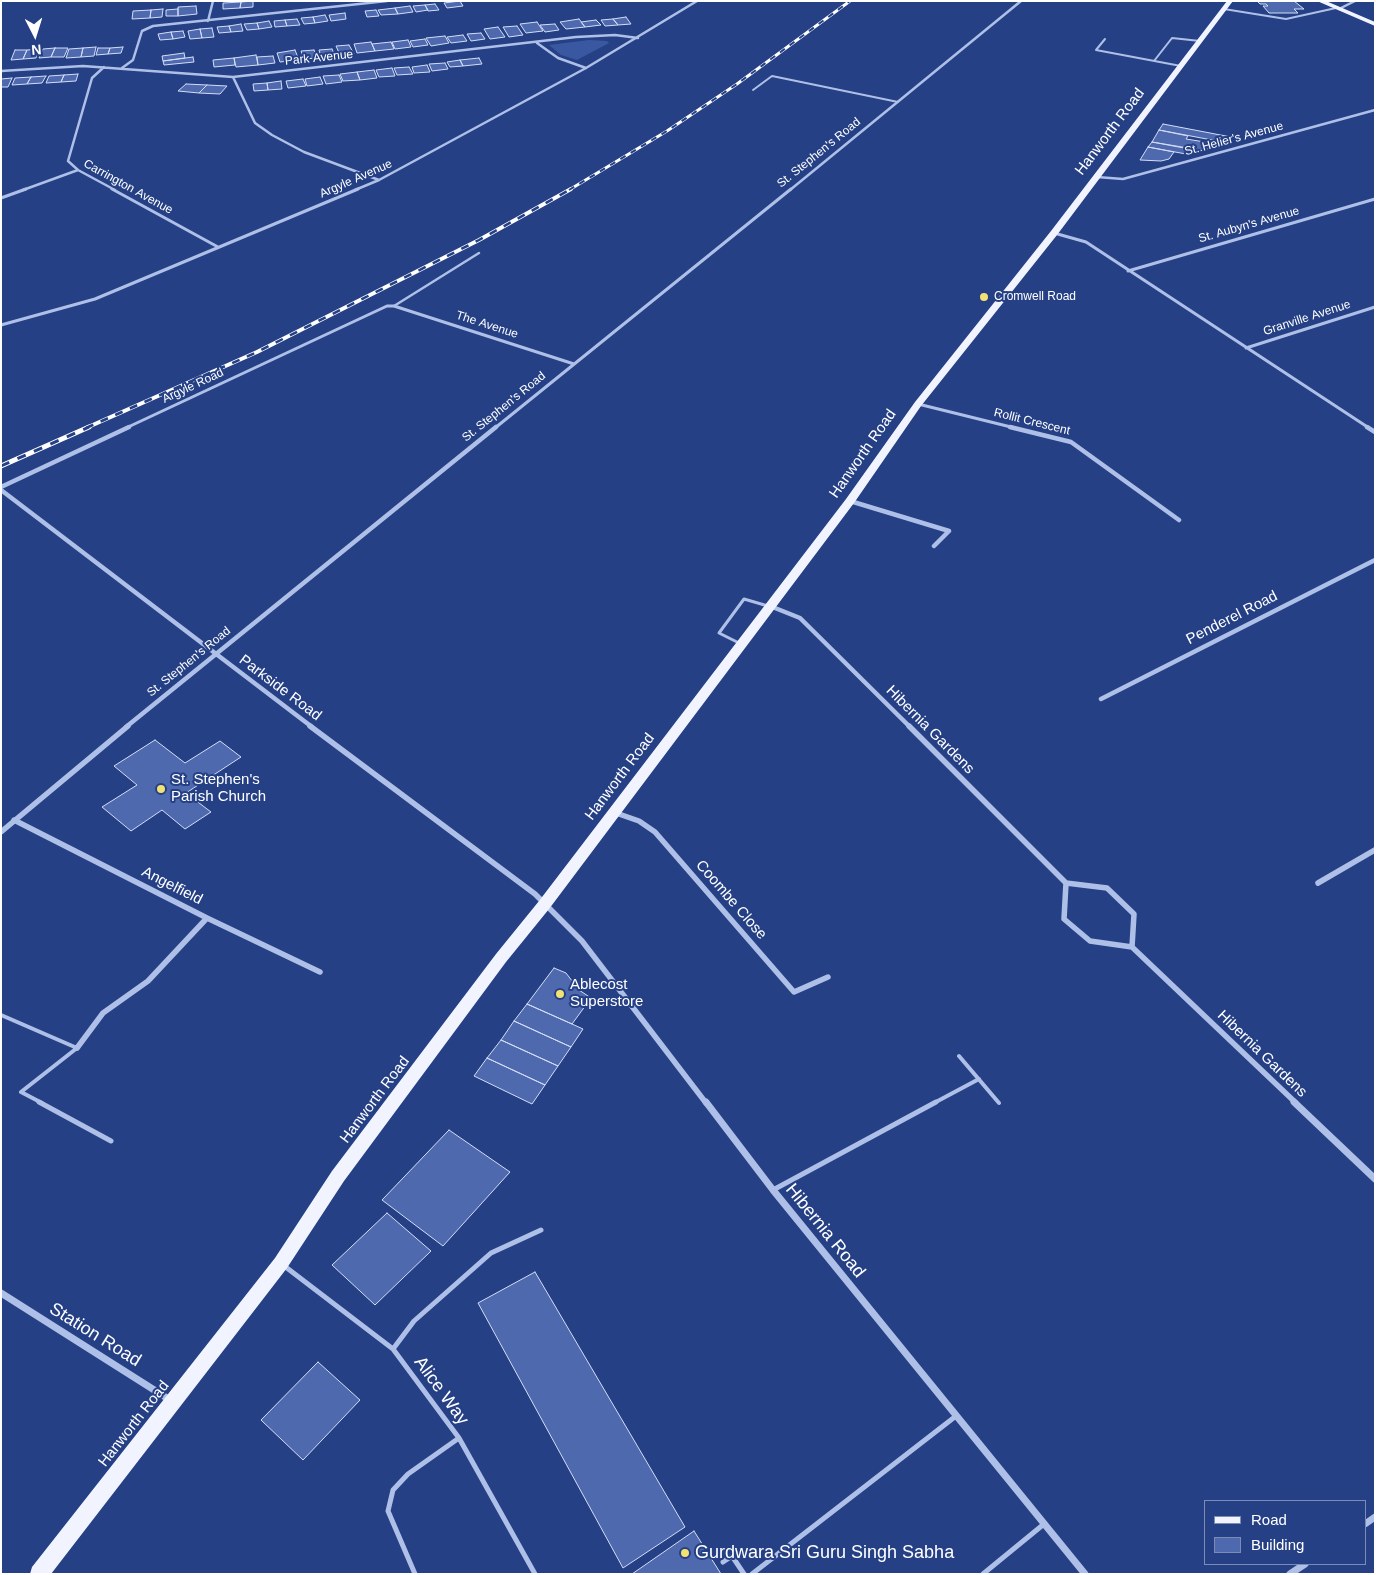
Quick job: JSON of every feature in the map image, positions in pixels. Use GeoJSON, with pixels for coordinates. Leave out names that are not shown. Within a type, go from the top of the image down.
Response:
{"type":"FeatureCollection","features":[{"type":"Feature","properties":{"kind":"main road","name":"Hanworth Road"},"geometry":{"type":"LineString","coordinates":[[39,1574],[282,1263],[344,1168],[501,958],[544,905],[850,501],[918,404],[1054,234],[1230,1]]}},
{"type":"Feature","properties":{"kind":"main road"},"geometry":{"type":"LineString","coordinates":[[1320,1],[1375,24]]}},
{"type":"Feature","properties":{"kind":"street"},"geometry":{"type":"LineString","coordinates":[[208,20],[213,1]]}},
{"type":"Feature","properties":{"kind":"street"},"geometry":{"type":"LineString","coordinates":[[122,68],[133,60],[142,31],[153,26],[387,1]]}},
{"type":"Feature","properties":{"kind":"street","name":"Argyle Avenue"},"geometry":{"type":"LineString","coordinates":[[1,325],[95,299],[379,180],[586,68],[697,1]]}},
{"type":"Feature","properties":{"kind":"street","name":"St. Stephen's Road"},"geometry":{"type":"LineString","coordinates":[[1,832],[214,654],[1021,1]]}},
{"type":"Feature","properties":{"kind":"street"},"geometry":{"type":"LineString","coordinates":[[1341,1],[1348,5]]}},
{"type":"Feature","properties":{"kind":"street"},"geometry":{"type":"LineString","coordinates":[[1338,8],[1354,1]]}},
{"type":"Feature","properties":{"kind":"street","name":"Park Avenue"},"geometry":{"type":"LineString","coordinates":[[1,70],[83,66],[232,77],[616,35],[638,38]]}},
{"type":"Feature","properties":{"kind":"street"},"geometry":{"type":"LineString","coordinates":[[537,43],[558,58],[586,68]]}},
{"type":"Feature","properties":{"kind":"street","name":"Carrington Avenue"},"geometry":{"type":"LineString","coordinates":[[104,67],[92,78],[68,161],[78,170],[218,247]]}},
{"type":"Feature","properties":{"kind":"street"},"geometry":{"type":"LineString","coordinates":[[232,77],[255,123],[272,135],[304,152],[379,180]]}},
{"type":"Feature","properties":{"kind":"street","name":"St. Helier's Avenue"},"geometry":{"type":"LineString","coordinates":[[1097,176],[1123,179],[1375,110]]}},
{"type":"Feature","properties":{"kind":"street"},"geometry":{"type":"LineString","coordinates":[[1,198],[78,170]]}},
{"type":"Feature","properties":{"kind":"street","name":"St. Aubyn's Avenue"},"geometry":{"type":"LineString","coordinates":[[1128,271],[1375,199]]}},
{"type":"Feature","properties":{"kind":"street"},"geometry":{"type":"LineString","coordinates":[[1054,234],[1086,242],[1375,432]]}},
{"type":"Feature","properties":{"kind":"street","name":"Argyle Road"},"geometry":{"type":"LineString","coordinates":[[1,488],[387,306],[394,306]]}},
{"type":"Feature","properties":{"kind":"street","name":"The Avenue"},"geometry":{"type":"LineString","coordinates":[[394,306],[574,364]]}},
{"type":"Feature","properties":{"kind":"street","name":"Granville Avenue"},"geometry":{"type":"LineString","coordinates":[[1246,348],[1375,307]]}},
{"type":"Feature","properties":{"kind":"street","name":"Rollit Crescent"},"geometry":{"type":"LineString","coordinates":[[918,404],[1071,442],[1179,520]]}},
{"type":"Feature","properties":{"kind":"street","name":"Parkside Road"},"geometry":{"type":"LineString","coordinates":[[1,488],[214,654],[535,894],[544,905]]}},
{"type":"Feature","properties":{"kind":"street"},"geometry":{"type":"LineString","coordinates":[[850,501],[949,531],[934,546]]}},
{"type":"Feature","properties":{"kind":"street","name":"Penderel Road"},"geometry":{"type":"LineString","coordinates":[[1101,699],[1375,560]]}},
{"type":"Feature","properties":{"kind":"street","name":"Hibernia Gardens"},"geometry":{"type":"LineString","coordinates":[[770,606],[800,618],[1066,884]]}},
{"type":"Feature","properties":{"kind":"street","name":"Coombe Close"},"geometry":{"type":"LineString","coordinates":[[613,812],[639,821],[655,832],[794,992],[828,976]]}},
{"type":"Feature","properties":{"kind":"street","name":"Angelfield"},"geometry":{"type":"LineString","coordinates":[[14,820],[206,918],[148,981],[104,1013],[77,1048]]}},
{"type":"Feature","properties":{"kind":"street"},"geometry":{"type":"LineString","coordinates":[[1318,883],[1375,850]]}},
{"type":"Feature","properties":{"kind":"street"},"geometry":{"type":"LineString","coordinates":[[1066,884],[1107,888],[1134,914],[1132,947],[1090,941],[1064,919],[1066,884]]}},
{"type":"Feature","properties":{"kind":"street","name":"Hibernia Road"},"geometry":{"type":"LineString","coordinates":[[544,905],[582,941],[773,1190],[1084,1574]]}},
{"type":"Feature","properties":{"kind":"street"},"geometry":{"type":"LineString","coordinates":[[206,918],[320,972]]}},
{"type":"Feature","properties":{"kind":"street","name":"Hibernia Gardens"},"geometry":{"type":"LineString","coordinates":[[1132,947],[1375,1179]]}},
{"type":"Feature","properties":{"kind":"street","name":"Station Road"},"geometry":{"type":"LineString","coordinates":[[1,1293],[173,1402]]}},
{"type":"Feature","properties":{"kind":"street"},"geometry":{"type":"LineString","coordinates":[[1290,1574],[1304,1565]]}},
{"type":"Feature","properties":{"kind":"lane"},"geometry":{"type":"LineString","coordinates":[[1224,10],[1286,19],[1338,8]]}},
{"type":"Feature","properties":{"kind":"lane"},"geometry":{"type":"LineString","coordinates":[[1154,61],[1172,38],[1200,41]]}},
{"type":"Feature","properties":{"kind":"lane"},"geometry":{"type":"LineString","coordinates":[[1105,39],[1096,50],[1181,66]]}},
{"type":"Feature","properties":{"kind":"lane"},"geometry":{"type":"LineString","coordinates":[[753,90],[772,76],[898,102]]}},
{"type":"Feature","properties":{"kind":"lane"},"geometry":{"type":"LineString","coordinates":[[394,306],[479,253]]}},
{"type":"Feature","properties":{"kind":"lane"},"geometry":{"type":"LineString","coordinates":[[741,644],[719,633],[744,599],[770,606]]}},
{"type":"Feature","properties":{"kind":"lane"},"geometry":{"type":"LineString","coordinates":[[1,1014],[77,1048],[21,1092],[111,1141]]}},
{"type":"Feature","properties":{"kind":"lane"},"geometry":{"type":"LineString","coordinates":[[959,1056],[999,1103]]}},
{"type":"Feature","properties":{"kind":"lane"},"geometry":{"type":"LineString","coordinates":[[773,1190],[979,1079]]}},
{"type":"Feature","properties":{"kind":"lane"},"geometry":{"type":"LineString","coordinates":[[393,1349],[414,1321],[491,1253],[541,1230]]}},
{"type":"Feature","properties":{"kind":"lane","name":"Alice Way"},"geometry":{"type":"LineString","coordinates":[[282,1263],[393,1349],[459,1438],[535,1574]]}},
{"type":"Feature","properties":{"kind":"lane"},"geometry":{"type":"LineString","coordinates":[[752,1574],[956,1416]]}},
{"type":"Feature","properties":{"kind":"lane"},"geometry":{"type":"LineString","coordinates":[[416,1574],[388,1511],[393,1490],[408,1474],[459,1438]]}},
{"type":"Feature","properties":{"kind":"lane"},"geometry":{"type":"LineString","coordinates":[[983,1574],[1044,1524]]}},
{"type":"Feature","properties":{"kind":"lane"},"geometry":{"type":"LineString","coordinates":[[723,1562],[732,1556],[744,1574]]}},
{"type":"Feature","properties":{"kind":"shaded area"},"geometry":{"type":"Polygon","coordinates":[[[589,40],[607,41],[609,43],[577,60],[561,55],[549,45],[589,40]]]}},
{"type":"Feature","properties":{"kind":"building"},"geometry":{"type":"Polygon","coordinates":[[[253,1],[253,7],[240,8],[241,2],[253,1]]]}},
{"type":"Feature","properties":{"kind":"building"},"geometry":{"type":"Polygon","coordinates":[[[460,1],[463,6],[447,8],[444,3],[460,1]]]}},
{"type":"Feature","properties":{"kind":"building"},"geometry":{"type":"Polygon","coordinates":[[[1257,1],[1294,1],[1304,9],[1294,9],[1298,13],[1269,13],[1263,6],[1268,6],[1266,4],[1260,4],[1257,1]]]}},
{"type":"Feature","properties":{"kind":"building"},"geometry":{"type":"Polygon","coordinates":[[[241,2],[240,8],[223,9],[223,3],[241,2]]]}},
{"type":"Feature","properties":{"kind":"building"},"geometry":{"type":"Polygon","coordinates":[[[435,4],[439,10],[428,11],[425,5],[435,4]]]}},
{"type":"Feature","properties":{"kind":"building"},"geometry":{"type":"Polygon","coordinates":[[[425,5],[428,10],[416,12],[413,6],[425,5]]]}},
{"type":"Feature","properties":{"kind":"building"},"geometry":{"type":"Polygon","coordinates":[[[196,6],[197,14],[178,16],[178,7],[196,6]]]}},
{"type":"Feature","properties":{"kind":"building"},"geometry":{"type":"Polygon","coordinates":[[[410,6],[413,12],[398,14],[395,8],[410,6]]]}},
{"type":"Feature","properties":{"kind":"building"},"geometry":{"type":"Polygon","coordinates":[[[395,8],[398,14],[381,15],[378,10],[395,8]]]}},
{"type":"Feature","properties":{"kind":"building"},"geometry":{"type":"Polygon","coordinates":[[[163,9],[162,17],[150,18],[151,10],[163,9]]]}},
{"type":"Feature","properties":{"kind":"building"},"geometry":{"type":"Polygon","coordinates":[[[178,9],[178,16],[166,16],[166,10],[178,9]]]}},
{"type":"Feature","properties":{"kind":"building"},"geometry":{"type":"Polygon","coordinates":[[[151,10],[150,18],[132,19],[133,11],[151,10]]]}},
{"type":"Feature","properties":{"kind":"building"},"geometry":{"type":"Polygon","coordinates":[[[376,10],[379,16],[367,17],[365,11],[376,10]]]}},
{"type":"Feature","properties":{"kind":"building"},"geometry":{"type":"Polygon","coordinates":[[[345,13],[346,19],[331,21],[329,15],[345,13]]]}},
{"type":"Feature","properties":{"kind":"building"},"geometry":{"type":"Polygon","coordinates":[[[325,15],[328,21],[315,23],[313,17],[325,15]]]}},
{"type":"Feature","properties":{"kind":"building"},"geometry":{"type":"Polygon","coordinates":[[[313,17],[315,23],[304,24],[301,18],[313,17]]]}},
{"type":"Feature","properties":{"kind":"building"},"geometry":{"type":"Polygon","coordinates":[[[626,17],[631,24],[618,25],[613,19],[626,17]]]}},
{"type":"Feature","properties":{"kind":"building"},"geometry":{"type":"Polygon","coordinates":[[[297,19],[300,25],[287,26],[285,20],[297,19]]]}},
{"type":"Feature","properties":{"kind":"building"},"geometry":{"type":"Polygon","coordinates":[[[579,19],[585,27],[566,29],[560,22],[579,19]]]}},
{"type":"Feature","properties":{"kind":"building"},"geometry":{"type":"Polygon","coordinates":[[[613,19],[618,25],[605,26],[601,20],[613,19]]]}},
{"type":"Feature","properties":{"kind":"building"},"geometry":{"type":"Polygon","coordinates":[[[285,20],[287,26],[275,27],[274,21],[285,20]]]}},
{"type":"Feature","properties":{"kind":"building"},"geometry":{"type":"Polygon","coordinates":[[[596,20],[601,25],[585,27],[581,22],[596,20]]]}},
{"type":"Feature","properties":{"kind":"building"},"geometry":{"type":"Polygon","coordinates":[[[269,21],[272,27],[259,29],[257,23],[269,21]]]}},
{"type":"Feature","properties":{"kind":"building"},"geometry":{"type":"Polygon","coordinates":[[[537,22],[543,31],[526,33],[520,24],[537,22]]]}},
{"type":"Feature","properties":{"kind":"building"},"geometry":{"type":"Polygon","coordinates":[[[257,23],[259,29],[247,30],[244,24],[257,23]]]}},
{"type":"Feature","properties":{"kind":"building"},"geometry":{"type":"Polygon","coordinates":[[[241,24],[243,31],[231,32],[229,26],[241,24]]]}},
{"type":"Feature","properties":{"kind":"building"},"geometry":{"type":"Polygon","coordinates":[[[555,24],[559,30],[545,32],[540,25],[555,24]]]}},
{"type":"Feature","properties":{"kind":"building"},"geometry":{"type":"Polygon","coordinates":[[[229,26],[231,32],[219,33],[217,27],[229,26]]]}},
{"type":"Feature","properties":{"kind":"building"},"geometry":{"type":"Polygon","coordinates":[[[517,26],[523,35],[509,37],[503,27],[517,26]]]}},
{"type":"Feature","properties":{"kind":"building"},"geometry":{"type":"Polygon","coordinates":[[[498,27],[505,37],[490,39],[484,29],[498,27]]]}},
{"type":"Feature","properties":{"kind":"building"},"geometry":{"type":"Polygon","coordinates":[[[212,28],[214,37],[202,38],[200,29],[212,28]]]}},
{"type":"Feature","properties":{"kind":"building"},"geometry":{"type":"Polygon","coordinates":[[[200,29],[202,38],[190,39],[188,31],[200,29]]]}},
{"type":"Feature","properties":{"kind":"building"},"geometry":{"type":"Polygon","coordinates":[[[183,31],[185,37],[173,39],[171,32],[183,31]]]}},
{"type":"Feature","properties":{"kind":"building"},"geometry":{"type":"Polygon","coordinates":[[[171,32],[173,39],[160,40],[158,34],[171,32]]]}},
{"type":"Feature","properties":{"kind":"building"},"geometry":{"type":"Polygon","coordinates":[[[481,33],[485,39],[471,41],[467,34],[481,33]]]}},
{"type":"Feature","properties":{"kind":"building"},"geometry":{"type":"Polygon","coordinates":[[[463,35],[467,41],[451,43],[447,37],[463,35]]]}},
{"type":"Feature","properties":{"kind":"building"},"geometry":{"type":"Polygon","coordinates":[[[445,36],[449,43],[431,46],[426,38],[445,36]]]}},
{"type":"Feature","properties":{"kind":"building"},"geometry":{"type":"Polygon","coordinates":[[[425,39],[428,45],[413,47],[410,41],[425,39]]]}},
{"type":"Feature","properties":{"kind":"building"},"geometry":{"type":"Polygon","coordinates":[[[408,40],[411,47],[395,49],[392,42],[408,40]]]}},
{"type":"Feature","properties":{"kind":"building"},"geometry":{"type":"Polygon","coordinates":[[[371,42],[375,51],[357,53],[354,44],[371,42]]]}},
{"type":"Feature","properties":{"kind":"building"},"geometry":{"type":"Polygon","coordinates":[[[391,42],[394,49],[375,51],[372,44],[391,42]]]}},
{"type":"Feature","properties":{"kind":"building"},"geometry":{"type":"Polygon","coordinates":[[[349,45],[354,54],[340,55],[336,46],[349,45]]]}},
{"type":"Feature","properties":{"kind":"building"},"geometry":{"type":"Polygon","coordinates":[[[96,47],[94,56],[81,57],[83,48],[96,47]]]}},
{"type":"Feature","properties":{"kind":"building"},"geometry":{"type":"Polygon","coordinates":[[[123,47],[121,53],[108,54],[110,48],[123,47]]]}},
{"type":"Feature","properties":{"kind":"building"},"geometry":{"type":"Polygon","coordinates":[[[55,48],[68,48],[64,57],[51,57],[55,48]]]}},
{"type":"Feature","properties":{"kind":"building"},"geometry":{"type":"Polygon","coordinates":[[[55,48],[51,57],[39,58],[43,49],[55,48]]]}},
{"type":"Feature","properties":{"kind":"building"},"geometry":{"type":"Polygon","coordinates":[[[83,48],[81,57],[66,58],[69,49],[83,48]]]}},
{"type":"Feature","properties":{"kind":"building"},"geometry":{"type":"Polygon","coordinates":[[[98,48],[110,48],[108,54],[96,55],[98,48]]]}},
{"type":"Feature","properties":{"kind":"building"},"geometry":{"type":"Polygon","coordinates":[[[39,49],[36,58],[23,59],[27,50],[39,49]]]}},
{"type":"Feature","properties":{"kind":"building"},"geometry":{"type":"Polygon","coordinates":[[[332,49],[335,56],[321,57],[319,50],[332,49]]]}},
{"type":"Feature","properties":{"kind":"building"},"geometry":{"type":"Polygon","coordinates":[[[15,50],[27,50],[23,59],[11,60],[15,50]]]}},
{"type":"Feature","properties":{"kind":"building"},"geometry":{"type":"Polygon","coordinates":[[[295,50],[299,60],[280,62],[277,53],[295,50]]]}},
{"type":"Feature","properties":{"kind":"building"},"geometry":{"type":"Polygon","coordinates":[[[314,50],[317,58],[304,59],[301,51],[314,50]]]}},
{"type":"Feature","properties":{"kind":"building"},"geometry":{"type":"Polygon","coordinates":[[[184,53],[185,58],[163,61],[162,56],[184,53]]]}},
{"type":"Feature","properties":{"kind":"building"},"geometry":{"type":"Polygon","coordinates":[[[256,55],[258,65],[236,67],[234,58],[256,55]]]}},
{"type":"Feature","properties":{"kind":"building"},"geometry":{"type":"Polygon","coordinates":[[[273,56],[275,63],[258,65],[257,57],[273,56]]]}},
{"type":"Feature","properties":{"kind":"building"},"geometry":{"type":"Polygon","coordinates":[[[193,57],[194,62],[164,65],[163,61],[193,57]]]}},
{"type":"Feature","properties":{"kind":"building"},"geometry":{"type":"Polygon","coordinates":[[[234,58],[235,65],[214,67],[213,60],[234,58]]]}},
{"type":"Feature","properties":{"kind":"building"},"geometry":{"type":"Polygon","coordinates":[[[479,58],[482,64],[463,66],[460,60],[479,58]]]}},
{"type":"Feature","properties":{"kind":"building"},"geometry":{"type":"Polygon","coordinates":[[[460,60],[463,66],[450,67],[447,62],[460,60]]]}},
{"type":"Feature","properties":{"kind":"building"},"geometry":{"type":"Polygon","coordinates":[[[445,63],[448,69],[432,71],[429,64],[445,63]]]}},
{"type":"Feature","properties":{"kind":"building"},"geometry":{"type":"Polygon","coordinates":[[[427,65],[430,72],[414,73],[412,67],[427,65]]]}},
{"type":"Feature","properties":{"kind":"building"},"geometry":{"type":"Polygon","coordinates":[[[409,67],[413,74],[397,75],[394,68],[409,67]]]}},
{"type":"Feature","properties":{"kind":"building"},"geometry":{"type":"Polygon","coordinates":[[[392,68],[395,76],[379,77],[376,70],[392,68]]]}},
{"type":"Feature","properties":{"kind":"building"},"geometry":{"type":"Polygon","coordinates":[[[374,70],[377,78],[360,80],[357,72],[374,70]]]}},
{"type":"Feature","properties":{"kind":"building"},"geometry":{"type":"Polygon","coordinates":[[[357,72],[360,80],[343,81],[340,74],[357,72]]]}},
{"type":"Feature","properties":{"kind":"building"},"geometry":{"type":"Polygon","coordinates":[[[78,74],[76,81],[61,82],[64,75],[78,74]]]}},
{"type":"Feature","properties":{"kind":"building"},"geometry":{"type":"Polygon","coordinates":[[[64,75],[61,82],[46,83],[49,76],[64,75]]]}},
{"type":"Feature","properties":{"kind":"building"},"geometry":{"type":"Polygon","coordinates":[[[339,75],[342,82],[326,84],[323,76],[339,75]]]}},
{"type":"Feature","properties":{"kind":"building"},"geometry":{"type":"Polygon","coordinates":[[[46,76],[42,83],[27,84],[31,77],[46,76]]]}},
{"type":"Feature","properties":{"kind":"building"},"geometry":{"type":"Polygon","coordinates":[[[31,77],[27,84],[12,85],[15,78],[31,77]]]}},
{"type":"Feature","properties":{"kind":"building"},"geometry":{"type":"Polygon","coordinates":[[[320,77],[323,84],[307,86],[305,79],[320,77]]]}},
{"type":"Feature","properties":{"kind":"building"},"geometry":{"type":"Polygon","coordinates":[[[12,78],[8,87],[1,87],[1,79],[12,78]]]}},
{"type":"Feature","properties":{"kind":"building"},"geometry":{"type":"Polygon","coordinates":[[[303,79],[306,86],[288,88],[286,81],[303,79]]]}},
{"type":"Feature","properties":{"kind":"building"},"geometry":{"type":"Polygon","coordinates":[[[281,81],[282,89],[268,90],[267,83],[281,81]]]}},
{"type":"Feature","properties":{"kind":"building"},"geometry":{"type":"Polygon","coordinates":[[[267,83],[268,90],[254,91],[253,84],[267,83]]]}},
{"type":"Feature","properties":{"kind":"building"},"geometry":{"type":"Polygon","coordinates":[[[186,84],[207,85],[199,93],[178,91],[186,84]]]}},
{"type":"Feature","properties":{"kind":"building"},"geometry":{"type":"Polygon","coordinates":[[[207,85],[227,86],[220,94],[199,93],[207,85]]]}},
{"type":"Feature","properties":{"kind":"building"},"geometry":{"type":"Polygon","coordinates":[[[1163,124],[1231,137],[1228,143],[1159,130],[1163,124]]]}},
{"type":"Feature","properties":{"kind":"building"},"geometry":{"type":"Polygon","coordinates":[[[1159,130],[1188,136],[1186,139],[1205,142],[1203,145],[1214,147],[1200,151],[1152,142],[1159,130]]]}},
{"type":"Feature","properties":{"kind":"building"},"geometry":{"type":"Polygon","coordinates":[[[1152,142],[1194,149],[1186,154],[1148,147],[1152,142]]]}},
{"type":"Feature","properties":{"kind":"building"},"geometry":{"type":"Polygon","coordinates":[[[1148,147],[1174,152],[1169,159],[1161,161],[1140,160],[1148,147]]]}},
{"type":"Feature","properties":{"kind":"building","name":"St. Stephen's Parish Church"},"geometry":{"type":"Polygon","coordinates":[[[155,740],[185,763],[220,741],[241,757],[186,793],[211,812],[185,829],[162,810],[131,831],[102,807],[137,785],[114,766],[155,740]]]}},
{"type":"Feature","properties":{"kind":"building","name":"Ablecost Superstore"},"geometry":{"type":"Polygon","coordinates":[[[554,968],[566,973],[579,990],[591,998],[572,1024],[527,1004],[554,968]]]}},
{"type":"Feature","properties":{"kind":"building"},"geometry":{"type":"Polygon","coordinates":[[[527,1004],[583,1029],[571,1047],[514,1021],[527,1004]]]}},
{"type":"Feature","properties":{"kind":"building"},"geometry":{"type":"Polygon","coordinates":[[[514,1021],[571,1047],[558,1066],[501,1040],[514,1021]]]}},
{"type":"Feature","properties":{"kind":"building"},"geometry":{"type":"Polygon","coordinates":[[[501,1040],[558,1066],[545,1085],[487,1058],[501,1040]]]}},
{"type":"Feature","properties":{"kind":"building"},"geometry":{"type":"Polygon","coordinates":[[[487,1058],[545,1085],[532,1104],[474,1076],[487,1058]]]}},
{"type":"Feature","properties":{"kind":"building"},"geometry":{"type":"Polygon","coordinates":[[[449,1130],[510,1172],[443,1246],[382,1200],[449,1130]]]}},
{"type":"Feature","properties":{"kind":"building"},"geometry":{"type":"Polygon","coordinates":[[[387,1213],[431,1251],[375,1305],[332,1265],[387,1213]]]}},
{"type":"Feature","properties":{"kind":"building"},"geometry":{"type":"Polygon","coordinates":[[[535,1272],[685,1527],[623,1568],[478,1303],[535,1272]]]}},
{"type":"Feature","properties":{"kind":"building"},"geometry":{"type":"Polygon","coordinates":[[[318,1362],[360,1400],[303,1460],[261,1420],[318,1362]]]}},
{"type":"Feature","properties":{"kind":"building","name":"Gurdwara Sri Guru Singh Sabha"},"geometry":{"type":"Polygon","coordinates":[[[694,1531],[721,1574],[632,1574],[694,1531]]]}},
{"type":"Feature","properties":{"kind":"railway"},"geometry":{"type":"LineString","coordinates":[[569,190],[667,131],[737,84],[850,1]]}},
{"type":"Feature","properties":{"kind":"railway"},"geometry":{"type":"LineString","coordinates":[[86,428],[257,352],[479,240],[571,189]]}},
{"type":"Feature","properties":{"kind":"railway"},"geometry":{"type":"LineString","coordinates":[[1,466],[89,427]]}},
{"type":"Feature","properties":{"kind":"place","name":"Cromwell Road"},"geometry":{"type":"Point","coordinates":[984,297]}},
{"type":"Feature","properties":{"kind":"place","name":"St. Stephen's Parish Church"},"geometry":{"type":"Point","coordinates":[161,789]}},
{"type":"Feature","properties":{"kind":"place","name":"Ablecost Superstore"},"geometry":{"type":"Point","coordinates":[560,994]}},
{"type":"Feature","properties":{"kind":"place","name":"Gurdwara Sri Guru Singh Sabha"},"geometry":{"type":"Point","coordinates":[685,1553]}}]}
